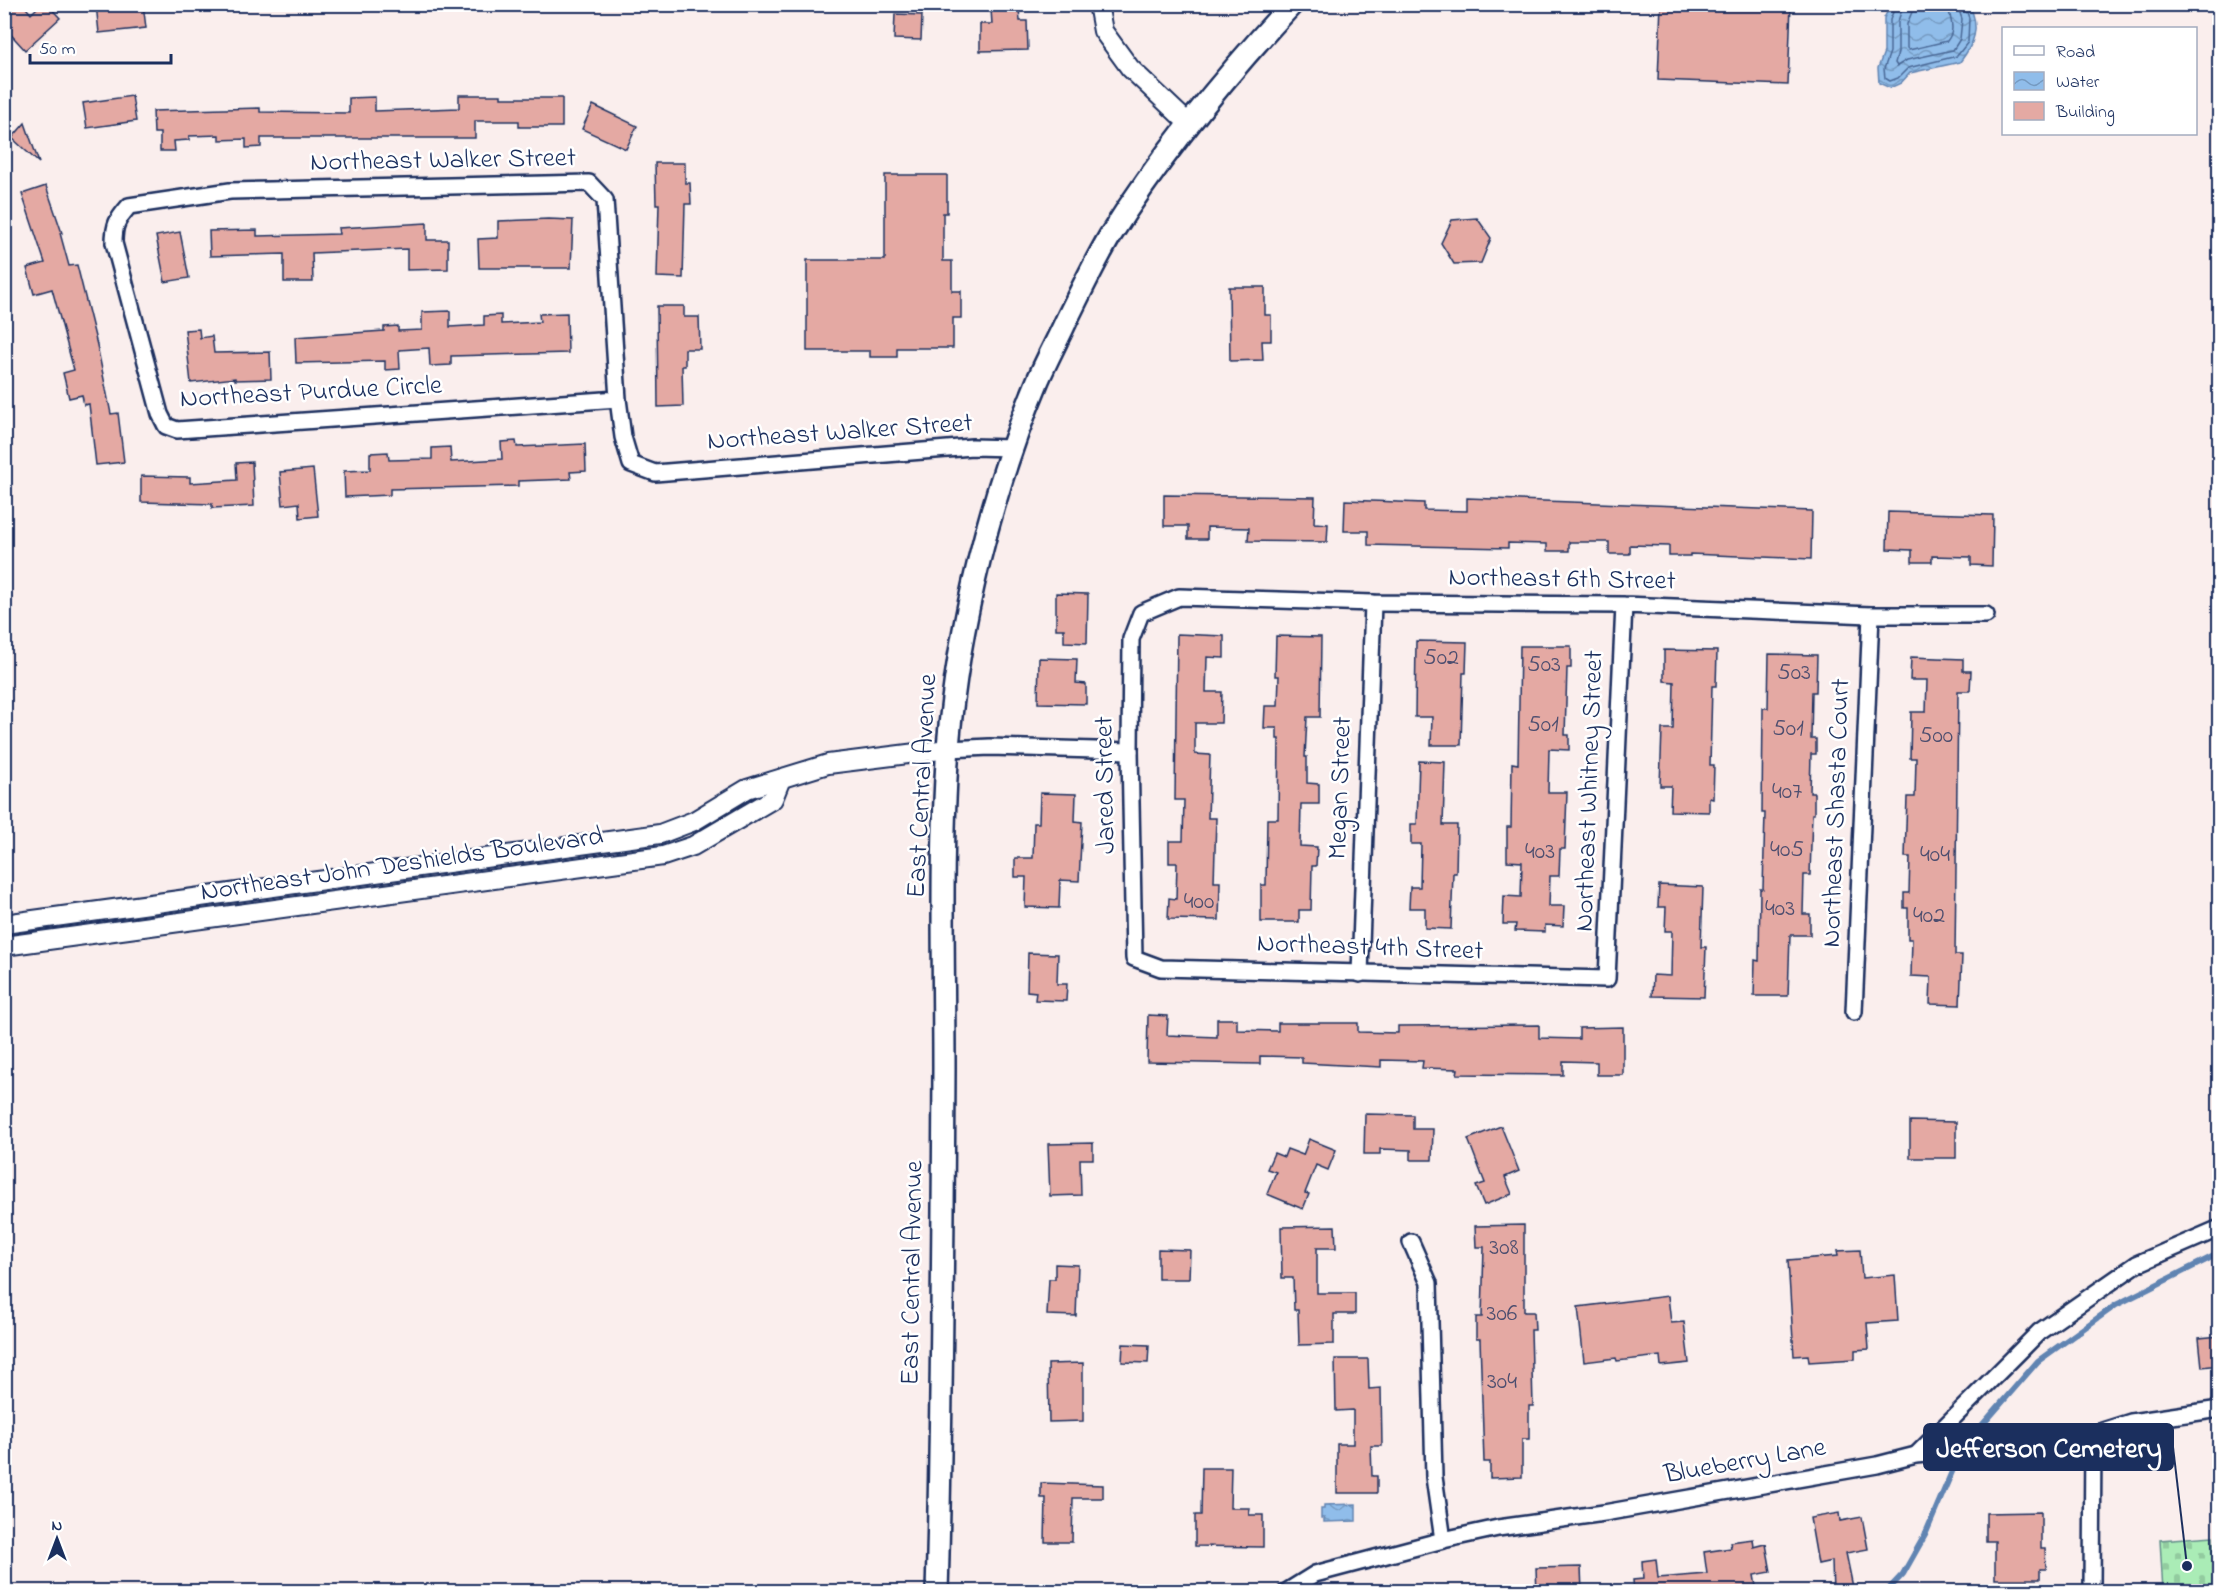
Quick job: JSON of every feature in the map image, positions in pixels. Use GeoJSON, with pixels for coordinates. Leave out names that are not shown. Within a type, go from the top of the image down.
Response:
{"type":"FeatureCollection","features":[{"type":"Feature","properties":{"kind":"main road","name":"East Central Avenue"},"geometry":{"type":"LineString","coordinates":[[937,1592],[942,1263],[944,856],[948,749],[963,638],[988,528],[1013,448],[1038,379],[1091,270],[1145,182],[1189,124],[1260,39],[1293,4]]}},
{"type":"Feature","properties":{"kind":"street"},"geometry":{"type":"LineString","coordinates":[[1098,4],[1103,31],[1130,68],[1189,124]]}},
{"type":"Feature","properties":{"kind":"street","name":"Northeast Walker Street"},"geometry":{"type":"LineString","coordinates":[[129,207],[230,191],[590,183],[605,200],[618,399],[623,437],[631,464],[655,473],[972,447],[1013,448]]}},
{"type":"Feature","properties":{"kind":"street","name":"Northeast Purdue Circle"},"geometry":{"type":"LineString","coordinates":[[129,207],[118,219],[114,228],[114,243],[160,414],[166,426],[177,430],[618,399]]}},
{"type":"Feature","properties":{"kind":"street","name":"Northeast 6th Street"},"geometry":{"type":"LineString","coordinates":[[1141,613],[1179,597],[1373,603],[1624,605],[1871,615],[1986,615]]}},
{"type":"Feature","properties":{"kind":"street","name":"Megan Street"},"geometry":{"type":"LineString","coordinates":[[1360,974],[1373,603]]}},
{"type":"Feature","properties":{"kind":"street","name":"Northeast Whitney Street"},"geometry":{"type":"LineString","coordinates":[[1607,979],[1624,605]]}},
{"type":"Feature","properties":{"kind":"street","name":"Jared Street"},"geometry":{"type":"LineString","coordinates":[[1134,958],[1130,751],[1131,639],[1141,613]]}},
{"type":"Feature","properties":{"kind":"street","name":"Northeast Shasta Court"},"geometry":{"type":"LineString","coordinates":[[1854,1012],[1871,615]]}},
{"type":"Feature","properties":{"kind":"street"},"geometry":{"type":"LineString","coordinates":[[948,749],[990,747],[1130,751]]}},
{"type":"Feature","properties":{"kind":"street","name":"Northeast John Deshields Boulevard"},"geometry":{"type":"LineString","coordinates":[[4,924],[609,843],[660,834],[694,821],[747,789],[828,764],[948,749]]}},
{"type":"Feature","properties":{"kind":"street","name":"Northeast John Deshields Boulevard"},"geometry":{"type":"LineString","coordinates":[[4,946],[663,856],[693,846],[773,798],[781,779]]}},
{"type":"Feature","properties":{"kind":"street","name":"Northeast 4th Street"},"geometry":{"type":"LineString","coordinates":[[1134,958],[1161,968],[1607,979]]}},
{"type":"Feature","properties":{"kind":"street"},"geometry":{"type":"LineString","coordinates":[[1916,1455],[2039,1332],[2137,1264],[2220,1228]]}},
{"type":"Feature","properties":{"kind":"street"},"geometry":{"type":"LineString","coordinates":[[1411,1242],[1429,1283],[1434,1477],[1443,1540]]}},
{"type":"Feature","properties":{"kind":"street","name":"Blueberry Lane"},"geometry":{"type":"LineString","coordinates":[[1286,1592],[1315,1574],[1498,1528],[1604,1513],[1877,1465],[1916,1455],[2017,1447],[2093,1434],[2131,1422],[2220,1409]]}},
{"type":"Feature","properties":{"kind":"street"},"geometry":{"type":"LineString","coordinates":[[2092,1592],[2093,1434]]}},
{"type":"Feature","properties":{"kind":"green space"},"geometry":{"type":"Polygon","coordinates":[[[2213,1536],[2214,1591],[2163,1591],[2160,1540],[2213,1536]]]}},
{"type":"Feature","properties":{"kind":"water"},"geometry":{"type":"Polygon","coordinates":[[[1891,5],[1969,5],[1973,13],[1975,28],[1969,49],[1960,62],[1910,73],[1901,83],[1890,88],[1879,83],[1878,68],[1884,52],[1884,18],[1891,5]]]}},
{"type":"Feature","properties":{"kind":"water"},"geometry":{"type":"Polygon","coordinates":[[[1356,1504],[1356,1521],[1324,1522],[1324,1518],[1321,1518],[1321,1509],[1324,1509],[1324,1505],[1356,1504]]]}},
{"type":"Feature","properties":{"kind":"building"},"geometry":{"type":"Polygon","coordinates":[[[12,4],[23,4],[31,14],[41,4],[47,4],[60,18],[25,50],[4,27],[4,11],[12,4]]]}},
{"type":"Feature","properties":{"kind":"building"},"geometry":{"type":"Polygon","coordinates":[[[96,4],[143,4],[146,28],[99,33],[96,4]]]}},
{"type":"Feature","properties":{"kind":"building"},"geometry":{"type":"Polygon","coordinates":[[[1661,4],[1791,4],[1788,85],[1658,80],[1661,4]]]}},
{"type":"Feature","properties":{"kind":"building"},"geometry":{"type":"Polygon","coordinates":[[[1019,8],[1020,21],[1027,21],[1028,50],[980,51],[980,24],[992,24],[991,9],[1019,8]]]}},
{"type":"Feature","properties":{"kind":"building"},"geometry":{"type":"Polygon","coordinates":[[[895,14],[922,15],[921,40],[894,39],[895,14]]]}},
{"type":"Feature","properties":{"kind":"building"},"geometry":{"type":"Polygon","coordinates":[[[459,95],[562,98],[562,127],[519,127],[519,121],[475,121],[475,138],[261,138],[261,147],[246,148],[246,139],[219,140],[219,135],[189,136],[189,140],[174,141],[175,151],[160,151],[160,133],[154,133],[153,111],[260,108],[260,112],[349,113],[349,98],[375,97],[375,111],[459,108],[459,95]]]}},
{"type":"Feature","properties":{"kind":"building"},"geometry":{"type":"Polygon","coordinates":[[[132,96],[136,121],[87,128],[83,103],[132,96]]]}},
{"type":"Feature","properties":{"kind":"building"},"geometry":{"type":"Polygon","coordinates":[[[593,105],[637,126],[626,149],[582,129],[593,105]]]}},
{"type":"Feature","properties":{"kind":"building"},"geometry":{"type":"Polygon","coordinates":[[[25,123],[39,163],[12,138],[25,123]]]}},
{"type":"Feature","properties":{"kind":"building"},"geometry":{"type":"Polygon","coordinates":[[[655,163],[685,163],[685,183],[690,183],[691,204],[685,204],[683,278],[657,277],[659,204],[656,204],[655,163]]]}},
{"type":"Feature","properties":{"kind":"building"},"geometry":{"type":"Polygon","coordinates":[[[885,175],[947,175],[947,213],[943,213],[943,261],[952,261],[952,291],[961,291],[961,318],[953,318],[953,348],[897,348],[897,357],[870,357],[870,351],[807,351],[807,260],[885,260],[885,175]]]}},
{"type":"Feature","properties":{"kind":"building"},"geometry":{"type":"Polygon","coordinates":[[[46,186],[62,233],[60,233],[69,266],[77,265],[111,414],[118,413],[124,462],[96,465],[89,404],[84,405],[82,395],[69,398],[63,373],[74,370],[52,289],[34,294],[27,268],[45,263],[22,194],[46,186]]]}},
{"type":"Feature","properties":{"kind":"building"},"geometry":{"type":"Polygon","coordinates":[[[1477,218],[1491,238],[1481,263],[1454,264],[1441,243],[1452,220],[1477,218]]]}},
{"type":"Feature","properties":{"kind":"building"},"geometry":{"type":"Polygon","coordinates":[[[573,220],[571,268],[479,268],[478,239],[498,238],[498,221],[573,220]]]}},
{"type":"Feature","properties":{"kind":"building"},"geometry":{"type":"Polygon","coordinates":[[[427,223],[427,240],[448,240],[448,269],[407,270],[407,249],[312,253],[313,282],[284,282],[284,254],[210,256],[209,231],[257,230],[257,236],[339,234],[338,228],[427,223]]]}},
{"type":"Feature","properties":{"kind":"building"},"geometry":{"type":"Polygon","coordinates":[[[180,232],[189,278],[165,282],[156,236],[180,232]]]}},
{"type":"Feature","properties":{"kind":"building"},"geometry":{"type":"Polygon","coordinates":[[[1229,287],[1265,287],[1265,315],[1271,315],[1271,341],[1262,341],[1263,360],[1230,361],[1229,287]]]}},
{"type":"Feature","properties":{"kind":"building"},"geometry":{"type":"Polygon","coordinates":[[[657,306],[684,306],[684,317],[699,317],[700,349],[685,349],[685,366],[682,366],[683,406],[658,407],[657,306]]]}},
{"type":"Feature","properties":{"kind":"building"},"geometry":{"type":"Polygon","coordinates":[[[450,311],[450,327],[484,325],[484,316],[501,315],[501,324],[540,322],[539,314],[567,313],[568,353],[451,356],[451,365],[430,366],[429,348],[399,350],[400,369],[385,370],[385,361],[296,363],[295,337],[384,331],[384,327],[398,326],[398,331],[422,330],[422,312],[450,311]]]}},
{"type":"Feature","properties":{"kind":"building"},"geometry":{"type":"Polygon","coordinates":[[[199,329],[200,338],[212,336],[214,353],[270,352],[271,379],[235,380],[235,378],[191,383],[185,330],[199,329]]]}},
{"type":"Feature","properties":{"kind":"building"},"geometry":{"type":"Polygon","coordinates":[[[516,441],[517,447],[585,444],[586,471],[570,472],[571,479],[518,481],[518,486],[390,489],[390,495],[345,497],[344,471],[370,470],[370,453],[388,452],[389,460],[432,459],[432,448],[450,447],[451,462],[502,459],[501,442],[516,441]]]}},
{"type":"Feature","properties":{"kind":"building"},"geometry":{"type":"Polygon","coordinates":[[[252,462],[254,506],[212,508],[212,504],[141,502],[141,476],[190,477],[190,483],[237,480],[236,463],[252,462]]]}},
{"type":"Feature","properties":{"kind":"building"},"geometry":{"type":"Polygon","coordinates":[[[313,469],[318,516],[300,518],[299,503],[283,505],[280,472],[313,469]]]}},
{"type":"Feature","properties":{"kind":"building"},"geometry":{"type":"Polygon","coordinates":[[[1164,495],[1315,497],[1314,523],[1328,524],[1327,542],[1248,541],[1249,528],[1207,527],[1207,539],[1188,539],[1188,526],[1164,526],[1164,495]]]}},
{"type":"Feature","properties":{"kind":"building"},"geometry":{"type":"Polygon","coordinates":[[[1467,498],[1812,511],[1811,559],[1690,554],[1690,556],[1669,556],[1669,546],[1630,545],[1630,554],[1609,554],[1609,542],[1569,542],[1569,551],[1547,551],[1547,544],[1508,543],[1508,548],[1368,545],[1368,531],[1344,531],[1345,500],[1424,503],[1424,510],[1467,511],[1467,498]]]}},
{"type":"Feature","properties":{"kind":"building"},"geometry":{"type":"Polygon","coordinates":[[[1888,512],[1993,515],[1992,566],[1971,565],[1971,557],[1932,556],[1932,562],[1912,562],[1912,550],[1887,549],[1888,512]]]}},
{"type":"Feature","properties":{"kind":"building"},"geometry":{"type":"Polygon","coordinates":[[[1056,593],[1088,594],[1087,643],[1064,642],[1064,629],[1056,629],[1056,593]]]}},
{"type":"Feature","properties":{"kind":"building"},"geometry":{"type":"Polygon","coordinates":[[[1177,634],[1224,636],[1224,658],[1207,657],[1206,692],[1222,692],[1221,723],[1195,723],[1195,754],[1210,755],[1208,818],[1216,818],[1214,882],[1220,882],[1219,920],[1168,919],[1169,898],[1176,899],[1177,863],[1169,863],[1169,841],[1183,841],[1184,800],[1175,800],[1177,634]]]}},
{"type":"Feature","properties":{"kind":"building"},"geometry":{"type":"Polygon","coordinates":[[[1276,636],[1321,637],[1320,717],[1307,717],[1305,757],[1307,757],[1307,783],[1319,784],[1319,804],[1301,804],[1300,846],[1317,847],[1316,866],[1312,866],[1311,910],[1299,910],[1299,922],[1261,922],[1261,885],[1266,885],[1267,819],[1278,819],[1279,739],[1277,739],[1277,728],[1264,728],[1265,706],[1278,706],[1279,676],[1275,676],[1276,636]]]}},
{"type":"Feature","properties":{"kind":"building"},"geometry":{"type":"Polygon","coordinates":[[[1416,641],[1467,642],[1466,673],[1463,673],[1461,745],[1431,745],[1432,717],[1415,717],[1416,641]]]}},
{"type":"Feature","properties":{"kind":"building"},"geometry":{"type":"Polygon","coordinates":[[[1520,646],[1571,646],[1571,668],[1567,668],[1565,735],[1569,735],[1569,750],[1549,749],[1548,792],[1567,792],[1565,849],[1560,849],[1559,876],[1550,876],[1549,906],[1564,906],[1563,926],[1545,925],[1545,932],[1515,931],[1516,924],[1503,924],[1504,896],[1521,897],[1522,862],[1507,861],[1507,827],[1511,827],[1512,763],[1518,764],[1520,646]]]}},
{"type":"Feature","properties":{"kind":"building"},"geometry":{"type":"Polygon","coordinates":[[[1664,650],[1717,651],[1716,686],[1712,686],[1710,765],[1714,765],[1713,799],[1709,798],[1709,812],[1670,811],[1671,786],[1660,786],[1662,729],[1673,729],[1674,682],[1664,681],[1664,650]]]}},
{"type":"Feature","properties":{"kind":"building"},"geometry":{"type":"Polygon","coordinates":[[[1769,654],[1817,655],[1816,692],[1812,692],[1811,739],[1816,739],[1816,754],[1811,754],[1810,793],[1814,793],[1814,814],[1812,814],[1810,875],[1804,875],[1803,914],[1810,914],[1810,935],[1790,935],[1788,996],[1754,996],[1755,960],[1759,961],[1760,889],[1763,889],[1765,813],[1762,813],[1763,708],[1768,708],[1769,654]]]}},
{"type":"Feature","properties":{"kind":"building"},"geometry":{"type":"Polygon","coordinates":[[[1911,657],[1963,659],[1963,671],[1971,671],[1970,691],[1958,691],[1955,955],[1962,955],[1960,1005],[1930,1004],[1931,977],[1911,976],[1912,939],[1908,939],[1908,908],[1904,908],[1904,893],[1909,893],[1910,857],[1905,857],[1907,797],[1915,797],[1916,758],[1910,758],[1911,712],[1926,712],[1927,680],[1910,680],[1911,657]]]}},
{"type":"Feature","properties":{"kind":"building"},"geometry":{"type":"Polygon","coordinates":[[[1039,658],[1077,659],[1076,683],[1086,684],[1086,704],[1038,703],[1039,658]]]}},
{"type":"Feature","properties":{"kind":"building"},"geometry":{"type":"Polygon","coordinates":[[[1419,761],[1445,762],[1443,825],[1457,825],[1451,929],[1425,928],[1425,908],[1409,908],[1410,887],[1420,887],[1421,844],[1411,844],[1411,824],[1417,824],[1419,761]]]}},
{"type":"Feature","properties":{"kind":"building"},"geometry":{"type":"Polygon","coordinates":[[[1040,793],[1076,794],[1075,821],[1082,822],[1079,881],[1060,880],[1059,908],[1025,907],[1026,877],[1015,877],[1015,858],[1033,858],[1034,823],[1039,823],[1040,793]]]}},
{"type":"Feature","properties":{"kind":"building"},"geometry":{"type":"Polygon","coordinates":[[[1659,885],[1703,887],[1701,947],[1706,947],[1704,997],[1652,996],[1653,975],[1671,976],[1672,931],[1665,931],[1666,907],[1658,907],[1659,885]]]}},
{"type":"Feature","properties":{"kind":"building"},"geometry":{"type":"Polygon","coordinates":[[[1028,953],[1058,954],[1057,984],[1067,984],[1066,1001],[1035,1000],[1036,992],[1027,991],[1028,953]]]}},
{"type":"Feature","properties":{"kind":"building"},"geometry":{"type":"Polygon","coordinates":[[[1148,1015],[1168,1016],[1167,1035],[1217,1037],[1217,1019],[1237,1019],[1237,1030],[1278,1031],[1278,1023],[1358,1023],[1358,1032],[1398,1033],[1398,1026],[1539,1025],[1539,1038],[1579,1039],[1579,1028],[1623,1027],[1623,1075],[1597,1075],[1597,1062],[1563,1061],[1563,1075],[1457,1074],[1458,1069],[1422,1068],[1423,1061],[1381,1060],[1381,1067],[1302,1063],[1302,1057],[1260,1056],[1260,1064],[1147,1062],[1148,1015]]]}},
{"type":"Feature","properties":{"kind":"building"},"geometry":{"type":"Polygon","coordinates":[[[1365,1114],[1413,1115],[1413,1129],[1433,1129],[1432,1160],[1411,1160],[1411,1150],[1380,1149],[1380,1154],[1364,1154],[1365,1114]]]}},
{"type":"Feature","properties":{"kind":"building"},"geometry":{"type":"Polygon","coordinates":[[[1910,1121],[1956,1122],[1956,1158],[1910,1158],[1910,1121]]]}},
{"type":"Feature","properties":{"kind":"building"},"geometry":{"type":"Polygon","coordinates":[[[1501,1126],[1519,1171],[1505,1177],[1512,1194],[1484,1205],[1476,1186],[1485,1183],[1468,1139],[1501,1126]]]}},
{"type":"Feature","properties":{"kind":"building"},"geometry":{"type":"Polygon","coordinates":[[[1309,1139],[1336,1150],[1328,1170],[1316,1165],[1305,1193],[1309,1194],[1303,1209],[1267,1194],[1276,1172],[1267,1169],[1274,1153],[1284,1157],[1287,1149],[1303,1155],[1309,1139]]]}},
{"type":"Feature","properties":{"kind":"building"},"geometry":{"type":"Polygon","coordinates":[[[1093,1143],[1093,1159],[1080,1159],[1081,1195],[1050,1196],[1048,1144],[1093,1143]]]}},
{"type":"Feature","properties":{"kind":"building"},"geometry":{"type":"Polygon","coordinates":[[[1524,1225],[1524,1312],[1534,1312],[1535,1330],[1531,1330],[1533,1406],[1529,1406],[1529,1439],[1522,1439],[1522,1477],[1490,1478],[1490,1462],[1484,1462],[1480,1339],[1476,1339],[1476,1317],[1482,1317],[1484,1247],[1476,1247],[1475,1226],[1524,1225]]]}},
{"type":"Feature","properties":{"kind":"building"},"geometry":{"type":"Polygon","coordinates":[[[1335,1226],[1336,1248],[1317,1248],[1317,1293],[1355,1293],[1355,1314],[1334,1314],[1334,1344],[1299,1345],[1298,1310],[1294,1310],[1293,1278],[1282,1278],[1281,1227],[1335,1226]]]}},
{"type":"Feature","properties":{"kind":"building"},"geometry":{"type":"Polygon","coordinates":[[[1158,1249],[1190,1250],[1189,1279],[1158,1279],[1158,1249]]]}},
{"type":"Feature","properties":{"kind":"building"},"geometry":{"type":"Polygon","coordinates":[[[1860,1250],[1862,1278],[1895,1275],[1898,1321],[1867,1323],[1869,1349],[1855,1350],[1855,1359],[1809,1362],[1808,1355],[1794,1356],[1788,1260],[1838,1256],[1837,1251],[1860,1250]]]}},
{"type":"Feature","properties":{"kind":"building"},"geometry":{"type":"Polygon","coordinates":[[[1055,1264],[1078,1265],[1076,1316],[1047,1315],[1049,1279],[1055,1279],[1055,1264]]]}},
{"type":"Feature","properties":{"kind":"building"},"geometry":{"type":"Polygon","coordinates":[[[1668,1296],[1671,1323],[1684,1322],[1689,1363],[1661,1366],[1660,1356],[1584,1362],[1578,1307],[1668,1296]]]}},
{"type":"Feature","properties":{"kind":"building"},"geometry":{"type":"Polygon","coordinates":[[[2220,1336],[2220,1365],[2202,1367],[2199,1338],[2220,1336]]]}},
{"type":"Feature","properties":{"kind":"building"},"geometry":{"type":"Polygon","coordinates":[[[1123,1344],[1149,1345],[1148,1363],[1122,1362],[1123,1344]]]}},
{"type":"Feature","properties":{"kind":"building"},"geometry":{"type":"Polygon","coordinates":[[[1335,1359],[1368,1359],[1369,1389],[1381,1388],[1382,1446],[1371,1446],[1372,1476],[1377,1476],[1377,1493],[1337,1493],[1337,1444],[1353,1444],[1353,1410],[1336,1411],[1335,1359]]]}},
{"type":"Feature","properties":{"kind":"building"},"geometry":{"type":"Polygon","coordinates":[[[1083,1363],[1083,1421],[1049,1422],[1048,1364],[1083,1363]]]}},
{"type":"Feature","properties":{"kind":"building"},"geometry":{"type":"Polygon","coordinates":[[[1202,1468],[1231,1468],[1230,1508],[1250,1508],[1249,1515],[1263,1515],[1263,1547],[1195,1546],[1195,1515],[1201,1515],[1202,1468]]]}},
{"type":"Feature","properties":{"kind":"building"},"geometry":{"type":"Polygon","coordinates":[[[1041,1483],[1103,1485],[1103,1498],[1073,1498],[1072,1542],[1045,1542],[1046,1498],[1041,1498],[1041,1483]]]}},
{"type":"Feature","properties":{"kind":"building"},"geometry":{"type":"Polygon","coordinates":[[[2041,1512],[2041,1548],[2045,1548],[2046,1569],[2040,1569],[2040,1579],[1995,1579],[1995,1541],[1986,1541],[1986,1513],[2041,1512]]]}},
{"type":"Feature","properties":{"kind":"building"},"geometry":{"type":"Polygon","coordinates":[[[1839,1513],[1840,1521],[1862,1517],[1868,1549],[1846,1553],[1854,1592],[1833,1592],[1832,1561],[1818,1564],[1810,1518],[1839,1513]]]}},
{"type":"Feature","properties":{"kind":"building"},"geometry":{"type":"Polygon","coordinates":[[[1753,1539],[1754,1547],[1766,1544],[1771,1572],[1754,1575],[1757,1592],[1728,1592],[1728,1589],[1711,1592],[1634,1592],[1633,1580],[1643,1579],[1642,1561],[1656,1559],[1658,1578],[1707,1574],[1704,1552],[1731,1548],[1730,1542],[1753,1539]]]}},
{"type":"Feature","properties":{"kind":"building"},"geometry":{"type":"Polygon","coordinates":[[[1581,1567],[1582,1592],[1537,1592],[1536,1568],[1581,1567]]]}},
{"type":"Feature","properties":{"kind":"waterway"},"geometry":{"type":"LineString","coordinates":[[1971,1438],[2038,1361],[2116,1305],[2220,1253]]}},
{"type":"Feature","properties":{"kind":"waterway"},"geometry":{"type":"LineString","coordinates":[[1886,1592],[1903,1574],[1925,1535],[1954,1467]]}},
{"type":"Feature","properties":{"kind":"place","name":"Jefferson Cemetery"},"geometry":{"type":"Point","coordinates":[2187,1566]}}]}
